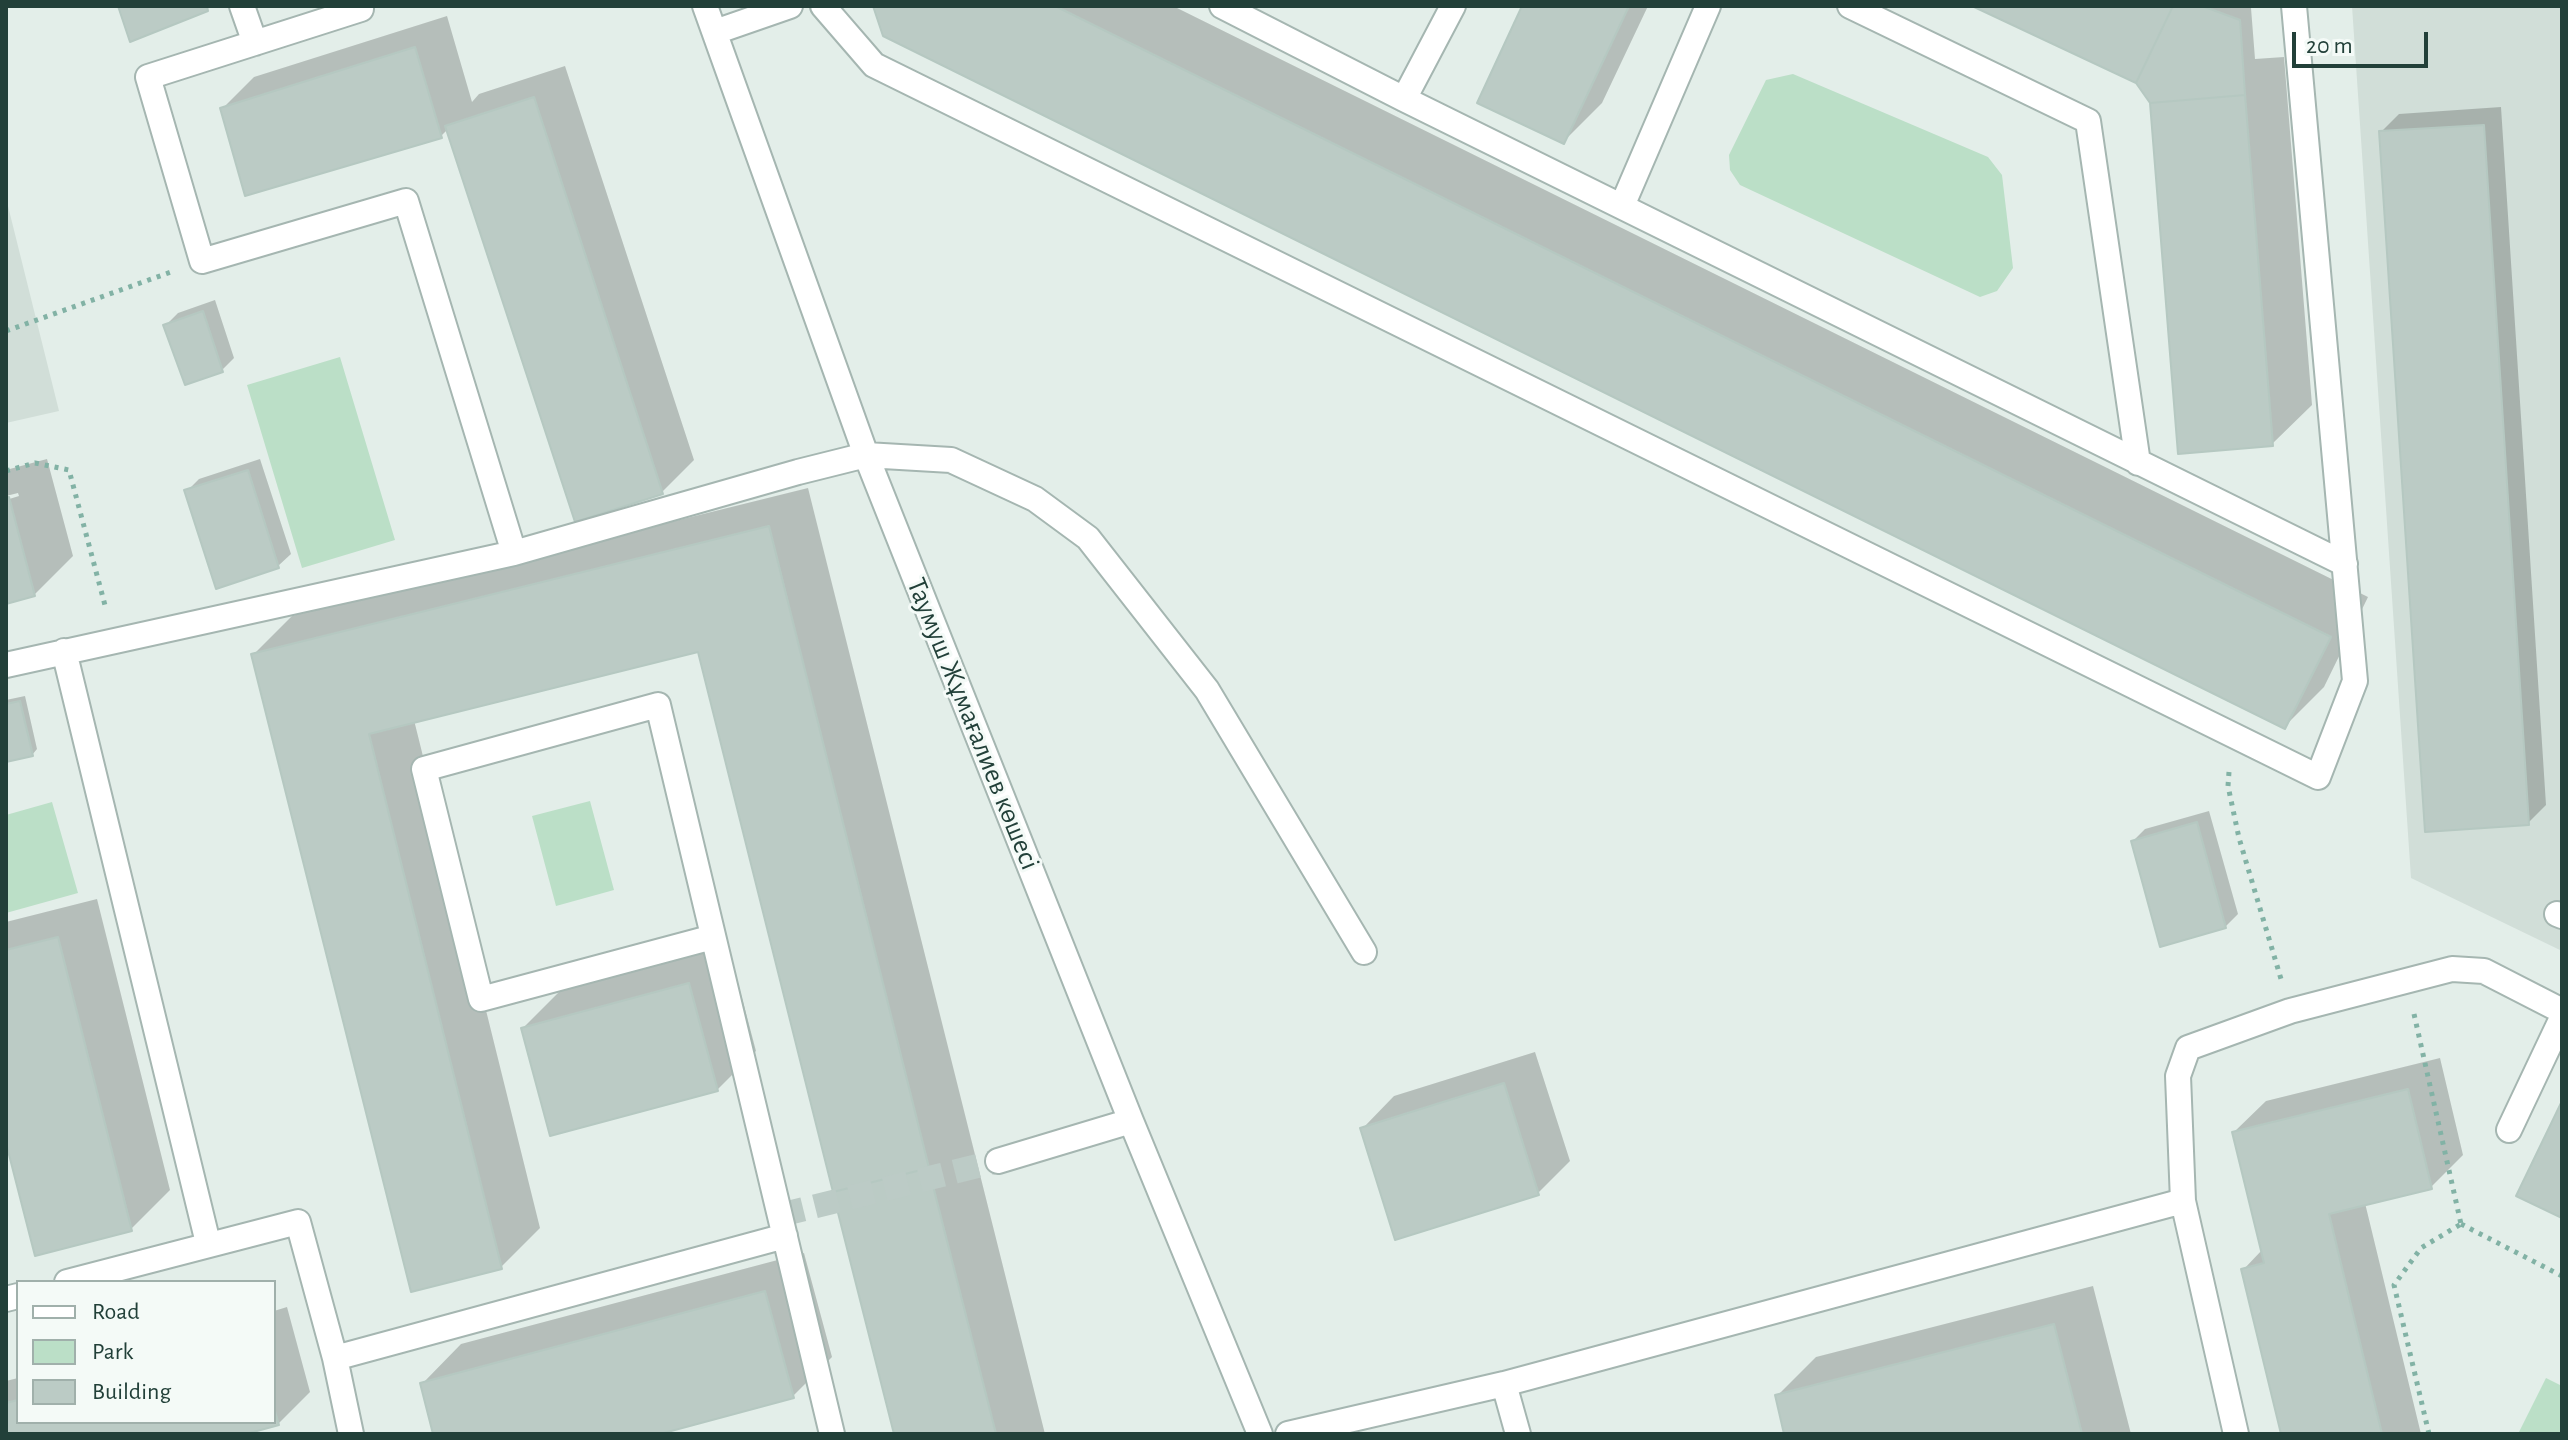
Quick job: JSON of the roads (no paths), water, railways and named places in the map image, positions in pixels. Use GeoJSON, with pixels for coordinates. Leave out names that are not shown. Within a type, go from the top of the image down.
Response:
{"type":"FeatureCollection","features":[{"type":"Feature","properties":{"kind":"street"},"geometry":{"type":"LineString","coordinates":[[242,6],[255,43]]}},
{"type":"Feature","properties":{"kind":"street","name":"Таумуш Жұмағалиев көшесі"},"geometry":{"type":"LineString","coordinates":[[705,6],[866,455],[1131,1121],[1260,1434]]}},
{"type":"Feature","properties":{"kind":"street"},"geometry":{"type":"LineString","coordinates":[[715,32],[790,6]]}},
{"type":"Feature","properties":{"kind":"street"},"geometry":{"type":"LineString","coordinates":[[823,6],[874,65],[2318,777],[2355,681],[2294,6]]}},
{"type":"Feature","properties":{"kind":"street"},"geometry":{"type":"LineString","coordinates":[[1404,99],[1453,6]]}},
{"type":"Feature","properties":{"kind":"street"},"geometry":{"type":"LineString","coordinates":[[1622,206],[1708,6]]}},
{"type":"Feature","properties":{"kind":"street"},"geometry":{"type":"LineString","coordinates":[[1850,6],[2088,121],[2138,463]]}},
{"type":"Feature","properties":{"kind":"street"},"geometry":{"type":"LineString","coordinates":[[364,7],[148,77],[202,261],[406,201],[514,553]]}},
{"type":"Feature","properties":{"kind":"street"},"geometry":{"type":"LineString","coordinates":[[1237,9],[1404,99],[2345,564]]}},
{"type":"Feature","properties":{"kind":"street"},"geometry":{"type":"LineString","coordinates":[[6,665],[514,553],[866,455],[951,460],[1035,499],[1088,538],[1207,690],[1364,952]]}},
{"type":"Feature","properties":{"kind":"street"},"geometry":{"type":"LineString","coordinates":[[64,651],[208,1243]]}},
{"type":"Feature","properties":{"kind":"street"},"geometry":{"type":"LineString","coordinates":[[713,937],[481,999],[424,769],[658,705],[832,1434]]}},
{"type":"Feature","properties":{"kind":"street"},"geometry":{"type":"LineString","coordinates":[[2236,1434],[2183,1201],[2178,1076],[2188,1048],[2290,1011],[2452,969],[2484,971],[2562,1011]]}},
{"type":"Feature","properties":{"kind":"street"},"geometry":{"type":"LineString","coordinates":[[2509,1130],[2562,1018]]}},
{"type":"Feature","properties":{"kind":"street"},"geometry":{"type":"LineString","coordinates":[[998,1161],[1131,1121]]}},
{"type":"Feature","properties":{"kind":"street"},"geometry":{"type":"LineString","coordinates":[[1288,1434],[1504,1384],[2183,1201]]}},
{"type":"Feature","properties":{"kind":"street"},"geometry":{"type":"LineString","coordinates":[[74,1280],[298,1222],[335,1358],[351,1434]]}},
{"type":"Feature","properties":{"kind":"street"},"geometry":{"type":"LineString","coordinates":[[335,1358],[785,1236]]}},
{"type":"Feature","properties":{"kind":"street"},"geometry":{"type":"LineString","coordinates":[[1504,1384],[1518,1434]]}},
{"type":"Feature","properties":{"kind":"tunnel"},"geometry":{"type":"LineString","coordinates":[[780,1215],[998,1161]]}}]}
